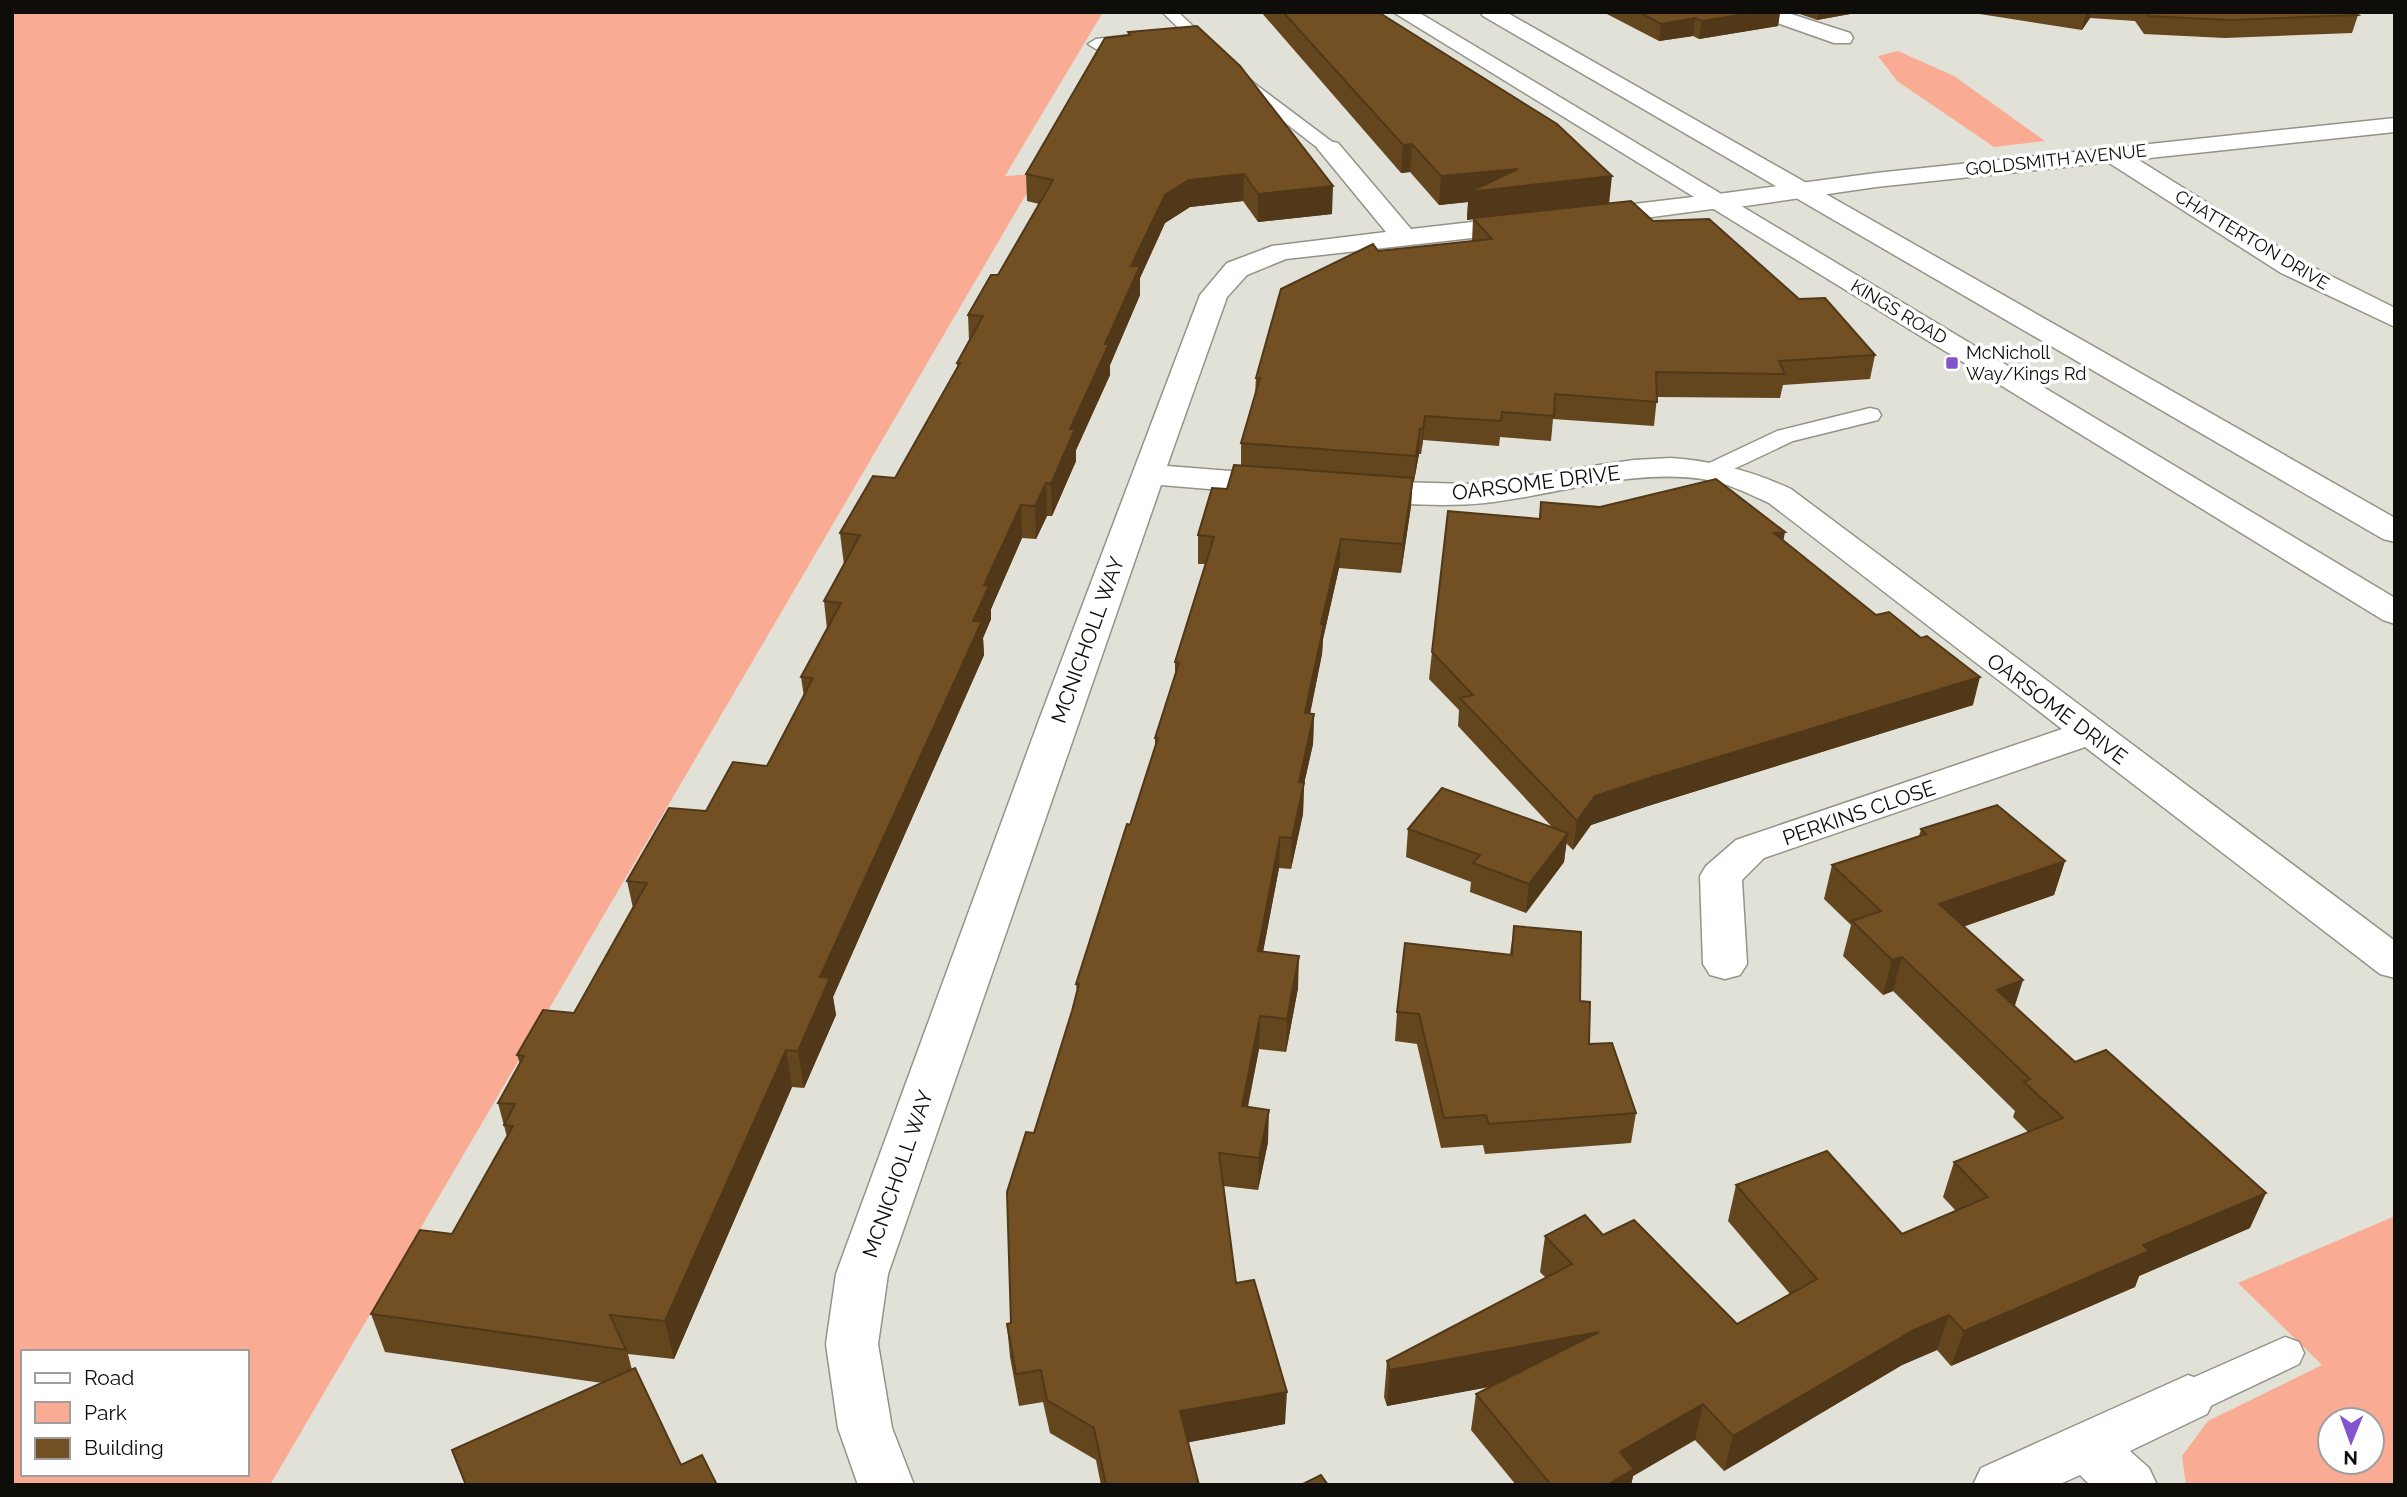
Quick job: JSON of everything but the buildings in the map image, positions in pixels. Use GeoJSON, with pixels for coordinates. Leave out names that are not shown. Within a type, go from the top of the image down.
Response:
{"type":"FeatureCollection","features":[{"type":"Feature","properties":{"kind":"street","name":"KINGS ROAD"},"geometry":{"type":"LineString","coordinates":[[1403,12],[2395,613]]}},
{"type":"Feature","properties":{"kind":"street"},"geometry":{"type":"LineString","coordinates":[[1490,12],[2395,532]]}},
{"type":"Feature","properties":{"kind":"street"},"geometry":{"type":"LineString","coordinates":[[1764,12],[1842,38]]}},
{"type":"Feature","properties":{"kind":"street","name":"GOLDSMITH AVENUE"},"geometry":{"type":"LineString","coordinates":[[1718,202],[1802,189],[2395,125]]}},
{"type":"Feature","properties":{"kind":"street"},"geometry":{"type":"LineString","coordinates":[[1329,148],[1404,237]]}},
{"type":"Feature","properties":{"kind":"street","name":"CHATTERTON DRIVE"},"geometry":{"type":"LineString","coordinates":[[2112,154],[2291,267],[2395,319]]}},
{"type":"Feature","properties":{"kind":"street","name":"MCNICHOLL WAY"},"geometry":{"type":"LineString","coordinates":[[887,1485],[864,1428],[852,1344],[862,1274],[1058,719],[1214,295],[1237,269],[1281,252],[1718,202]]}},
{"type":"Feature","properties":{"kind":"street","name":"OARSOME DRIVE"},"geometry":{"type":"LineString","coordinates":[[1149,474],[1447,496],[1485,493],[1642,469],[1687,467],[1713,470],[1757,483],[1780,496],[2087,732],[2395,963]]}},
{"type":"Feature","properties":{"kind":"street","name":"PERKINS CLOSE"},"geometry":{"type":"LineString","coordinates":[[1725,964],[1721,876],[1749,849],[2049,748],[2087,732]]}},
{"type":"Feature","properties":{"kind":"street"},"geometry":{"type":"LineString","coordinates":[[2001,1485],[2188,1398]]}},
{"type":"Feature","properties":{"kind":"street"},"geometry":{"type":"LineString","coordinates":[[2087,1446],[2129,1485]]}},
{"type":"Feature","properties":{"kind":"lane"},"geometry":{"type":"LineString","coordinates":[[1168,12],[1249,87],[1329,148]]}},
{"type":"Feature","properties":{"kind":"lane"},"geometry":{"type":"LineString","coordinates":[[1096,44],[1192,34]]}},
{"type":"Feature","properties":{"kind":"lane","name":"OARSOME DRIVE"},"geometry":{"type":"LineString","coordinates":[[1713,470],[1785,436],[1870,415]]}},
{"type":"Feature","properties":{"kind":"lane"},"geometry":{"type":"LineString","coordinates":[[2188,1398],[2286,1353]]}},
{"type":"Feature","properties":{"kind":"green space"},"geometry":{"type":"Polygon","coordinates":[[[12,12],[1103,12],[1005,176],[1038,174],[270,1485],[12,1485],[12,12]]]}},
{"type":"Feature","properties":{"kind":"green space"},"geometry":{"type":"Polygon","coordinates":[[[1898,51],[1954,76],[2045,141],[1994,147],[1897,81],[1878,56],[1898,51]]]}},
{"type":"Feature","properties":{"kind":"green space"},"geometry":{"type":"Polygon","coordinates":[[[2395,1216],[2395,1485],[2186,1485],[2182,1456],[2208,1421],[2322,1365],[2238,1283],[2395,1216]]]}},
{"type":"Feature","properties":{"kind":"place","name":"McNicholl Way/Kings Rd"},"geometry":{"type":"Point","coordinates":[1952,363]}}]}
